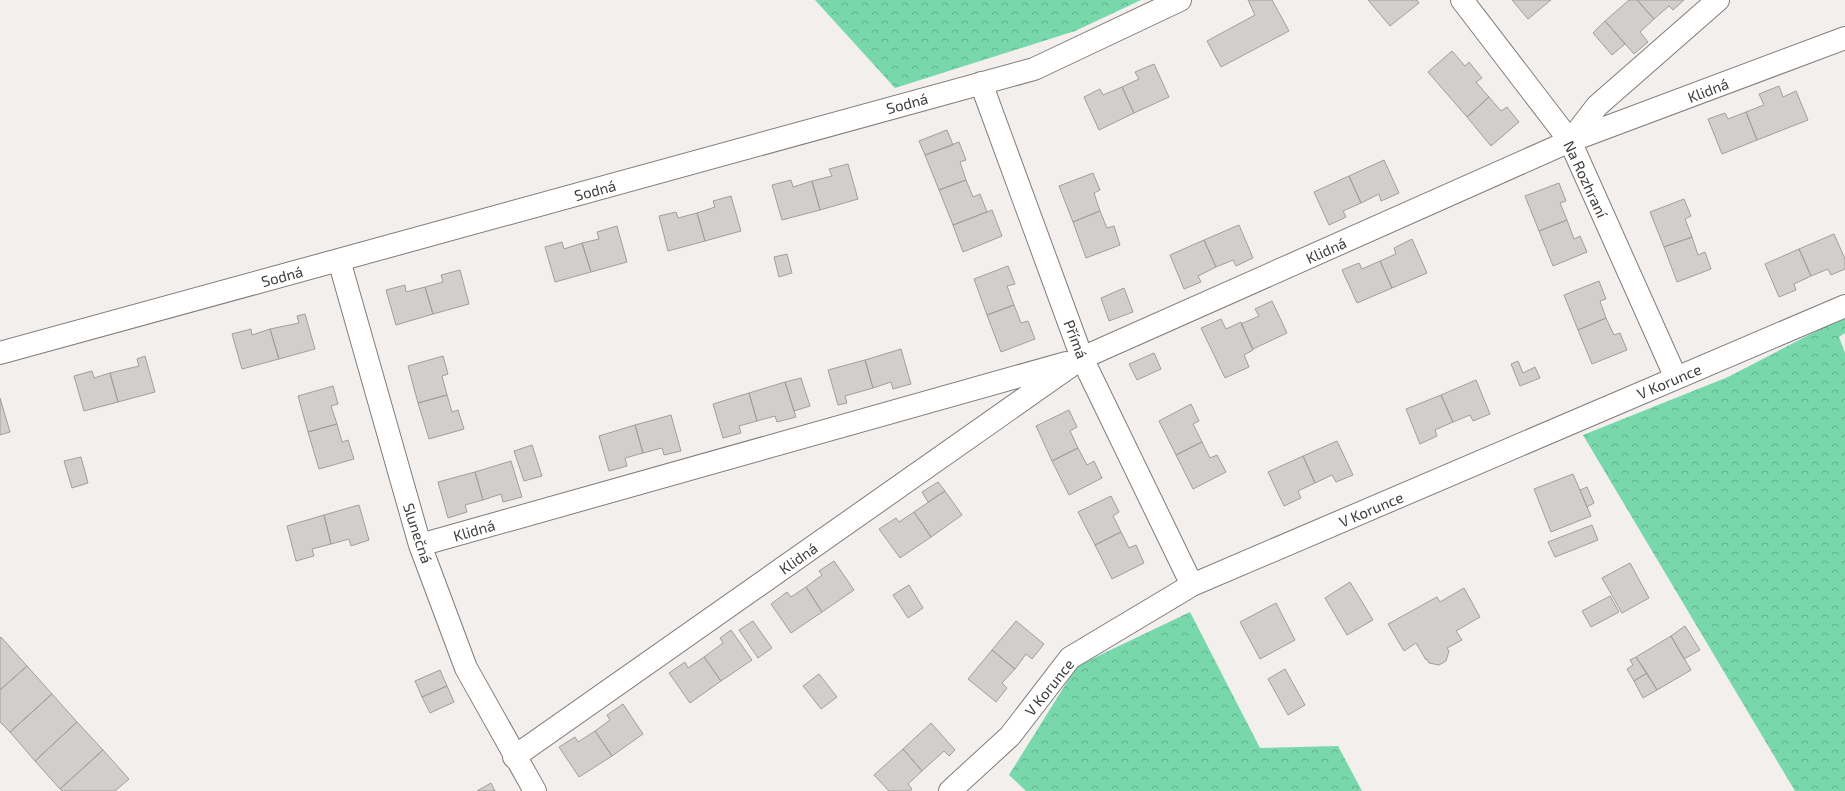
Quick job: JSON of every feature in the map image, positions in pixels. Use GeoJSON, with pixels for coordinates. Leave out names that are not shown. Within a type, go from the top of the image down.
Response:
{"type":"FeatureCollection","features":[{"type":"Feature","properties":{"kind":"street","name":"Sodná"},"geometry":{"type":"LineString","coordinates":[[0,353],[1034,69],[1180,0]]}},
{"type":"Feature","properties":{"kind":"street","name":"Na Rozhraní"},"geometry":{"type":"LineString","coordinates":[[1462,0],[1570,142],[1676,378]]}},
{"type":"Feature","properties":{"kind":"street","name":"Klidná"},"geometry":{"type":"LineString","coordinates":[[1570,142],[1597,106],[1718,0]]}},
{"type":"Feature","properties":{"kind":"street","name":"Klidná"},"geometry":{"type":"LineString","coordinates":[[420,545],[1082,358],[1570,142],[1845,38]]}},
{"type":"Feature","properties":{"kind":"street","name":"Přímá"},"geometry":{"type":"LineString","coordinates":[[981,83],[1082,358],[1192,585]]}},
{"type":"Feature","properties":{"kind":"street","name":"Slunečná"},"geometry":{"type":"LineString","coordinates":[[339,260],[420,545],[466,668],[514,757],[535,791]]}},
{"type":"Feature","properties":{"kind":"street","name":"V Korunce"},"geometry":{"type":"LineString","coordinates":[[950,791],[1010,736],[1070,658],[1192,585],[1845,306]]}},
{"type":"Feature","properties":{"kind":"street","name":"Klidná"},"geometry":{"type":"LineString","coordinates":[[514,757],[1082,358]]}},
{"type":"Feature","properties":{"kind":"green space"},"geometry":{"type":"Polygon","coordinates":[[[815,0],[1141,0],[1075,31],[895,88],[815,0]]]}},
{"type":"Feature","properties":{"kind":"green space"},"geometry":{"type":"Polygon","coordinates":[[[1845,316],[1845,333],[1839,337],[1845,353],[1845,791],[1795,791],[1583,435],[1728,377],[1845,316]]]}},
{"type":"Feature","properties":{"kind":"green space"},"geometry":{"type":"Polygon","coordinates":[[[1190,612],[1260,748],[1338,746],[1362,791],[1026,791],[1009,775],[1077,666],[1190,612]]]}},
{"type":"Feature","properties":{"kind":"building"},"geometry":{"type":"Polygon","coordinates":[[[1248,0],[1272,0],[1289,31],[1221,67],[1207,41],[1255,15],[1248,0]]]}},
{"type":"Feature","properties":{"kind":"building"},"geometry":{"type":"Polygon","coordinates":[[[1368,0],[1417,0],[1419,3],[1390,26],[1368,0]]]}},
{"type":"Feature","properties":{"kind":"building"},"geometry":{"type":"Polygon","coordinates":[[[1512,0],[1551,0],[1528,19],[1512,0]]]}},
{"type":"Feature","properties":{"kind":"building"},"geometry":{"type":"Polygon","coordinates":[[[1629,0],[1637,0],[1654,19],[1640,32],[1648,42],[1634,54],[1605,21],[1629,0]]]}},
{"type":"Feature","properties":{"kind":"building"},"geometry":{"type":"Polygon","coordinates":[[[1637,0],[1684,0],[1673,10],[1669,6],[1654,19],[1637,0]]]}},
{"type":"Feature","properties":{"kind":"building"},"geometry":{"type":"Polygon","coordinates":[[[1605,21],[1625,44],[1612,55],[1593,33],[1605,21]]]}},
{"type":"Feature","properties":{"kind":"building"},"geometry":{"type":"Polygon","coordinates":[[[1452,51],[1465,66],[1469,62],[1482,78],[1476,82],[1489,97],[1467,117],[1428,72],[1452,51]]]}},
{"type":"Feature","properties":{"kind":"building"},"geometry":{"type":"Polygon","coordinates":[[[1154,64],[1169,97],[1134,113],[1122,87],[1139,79],[1135,72],[1154,64]]]}},
{"type":"Feature","properties":{"kind":"building"},"geometry":{"type":"Polygon","coordinates":[[[1779,86],[1783,97],[1796,91],[1808,120],[1757,140],[1746,112],[1764,105],[1759,94],[1779,86]]]}},
{"type":"Feature","properties":{"kind":"building"},"geometry":{"type":"Polygon","coordinates":[[[1122,87],[1134,113],[1099,130],[1084,97],[1100,89],[1103,95],[1122,87]]]}},
{"type":"Feature","properties":{"kind":"building"},"geometry":{"type":"Polygon","coordinates":[[[1489,97],[1501,111],[1507,107],[1519,122],[1491,146],[1467,117],[1489,97]]]}},
{"type":"Feature","properties":{"kind":"building"},"geometry":{"type":"Polygon","coordinates":[[[1746,112],[1757,140],[1722,154],[1708,119],[1725,113],[1728,119],[1746,112]]]}},
{"type":"Feature","properties":{"kind":"building"},"geometry":{"type":"Polygon","coordinates":[[[947,130],[953,145],[925,155],[919,141],[947,130]]]}},
{"type":"Feature","properties":{"kind":"building"},"geometry":{"type":"Polygon","coordinates":[[[959,142],[966,160],[960,162],[966,180],[939,190],[925,155],[959,142]]]}},
{"type":"Feature","properties":{"kind":"building"},"geometry":{"type":"Polygon","coordinates":[[[1384,160],[1399,193],[1381,201],[1379,194],[1361,203],[1349,176],[1384,160]]]}},
{"type":"Feature","properties":{"kind":"building"},"geometry":{"type":"Polygon","coordinates":[[[848,164],[858,199],[820,210],[812,181],[832,176],[829,169],[848,164]]]}},
{"type":"Feature","properties":{"kind":"building"},"geometry":{"type":"Polygon","coordinates":[[[1093,173],[1100,190],[1094,193],[1100,211],[1073,222],[1059,186],[1093,173]]]}},
{"type":"Feature","properties":{"kind":"building"},"geometry":{"type":"Polygon","coordinates":[[[1349,176],[1361,203],[1343,211],[1346,217],[1329,225],[1314,192],[1349,176]]]}},
{"type":"Feature","properties":{"kind":"building"},"geometry":{"type":"Polygon","coordinates":[[[791,180],[793,187],[812,181],[820,210],[782,220],[772,185],[791,180]]]}},
{"type":"Feature","properties":{"kind":"building"},"geometry":{"type":"Polygon","coordinates":[[[966,180],[973,197],[980,194],[987,212],[953,225],[939,190],[966,180]]]}},
{"type":"Feature","properties":{"kind":"building"},"geometry":{"type":"Polygon","coordinates":[[[1559,183],[1566,201],[1560,203],[1567,220],[1539,231],[1525,196],[1559,183]]]}},
{"type":"Feature","properties":{"kind":"building"},"geometry":{"type":"Polygon","coordinates":[[[731,196],[741,231],[705,241],[697,213],[715,207],[713,201],[731,196]]]}},
{"type":"Feature","properties":{"kind":"building"},"geometry":{"type":"Polygon","coordinates":[[[1684,199],[1691,216],[1685,219],[1692,237],[1664,247],[1650,212],[1684,199]]]}},
{"type":"Feature","properties":{"kind":"building"},"geometry":{"type":"Polygon","coordinates":[[[992,210],[1002,236],[963,252],[953,225],[992,210]]]}},
{"type":"Feature","properties":{"kind":"building"},"geometry":{"type":"Polygon","coordinates":[[[1100,211],[1107,228],[1114,226],[1120,245],[1086,258],[1073,222],[1100,211]]]}},
{"type":"Feature","properties":{"kind":"building"},"geometry":{"type":"Polygon","coordinates":[[[676,212],[678,218],[697,213],[705,241],[668,251],[659,216],[676,212]]]}},
{"type":"Feature","properties":{"kind":"building"},"geometry":{"type":"Polygon","coordinates":[[[1567,220],[1574,239],[1580,236],[1587,252],[1553,266],[1539,231],[1567,220]]]}},
{"type":"Feature","properties":{"kind":"building"},"geometry":{"type":"Polygon","coordinates":[[[1239,225],[1253,258],[1236,266],[1233,260],[1216,267],[1204,240],[1239,225]]]}},
{"type":"Feature","properties":{"kind":"building"},"geometry":{"type":"Polygon","coordinates":[[[617,226],[627,262],[591,272],[582,243],[599,239],[597,232],[617,226]]]}},
{"type":"Feature","properties":{"kind":"building"},"geometry":{"type":"Polygon","coordinates":[[[1834,234],[1845,259],[1845,269],[1831,275],[1828,269],[1811,276],[1799,249],[1834,234]]]}},
{"type":"Feature","properties":{"kind":"building"},"geometry":{"type":"Polygon","coordinates":[[[1692,237],[1698,255],[1705,252],[1711,269],[1677,282],[1664,247],[1692,237]]]}},
{"type":"Feature","properties":{"kind":"building"},"geometry":{"type":"Polygon","coordinates":[[[1412,239],[1427,273],[1392,288],[1380,261],[1396,254],[1394,248],[1412,239]]]}},
{"type":"Feature","properties":{"kind":"building"},"geometry":{"type":"Polygon","coordinates":[[[1204,240],[1216,267],[1198,276],[1201,282],[1184,289],[1170,255],[1204,240]]]}},
{"type":"Feature","properties":{"kind":"building"},"geometry":{"type":"Polygon","coordinates":[[[562,242],[564,249],[582,243],[591,272],[555,282],[545,247],[562,242]]]}},
{"type":"Feature","properties":{"kind":"building"},"geometry":{"type":"Polygon","coordinates":[[[1799,249],[1811,276],[1794,284],[1796,290],[1779,297],[1765,264],[1799,249]]]}},
{"type":"Feature","properties":{"kind":"building"},"geometry":{"type":"Polygon","coordinates":[[[787,254],[792,273],[779,277],[774,257],[787,254]]]}},
{"type":"Feature","properties":{"kind":"building"},"geometry":{"type":"Polygon","coordinates":[[[1380,261],[1392,288],[1357,303],[1342,270],[1359,263],[1362,269],[1380,261]]]}},
{"type":"Feature","properties":{"kind":"building"},"geometry":{"type":"Polygon","coordinates":[[[1008,266],[1015,284],[1007,286],[1014,305],[987,315],[974,279],[1008,266]]]}},
{"type":"Feature","properties":{"kind":"building"},"geometry":{"type":"Polygon","coordinates":[[[460,270],[469,304],[433,314],[425,287],[443,282],[441,275],[460,270]]]}},
{"type":"Feature","properties":{"kind":"building"},"geometry":{"type":"Polygon","coordinates":[[[1599,281],[1606,299],[1600,301],[1606,318],[1578,330],[1564,295],[1599,281]]]}},
{"type":"Feature","properties":{"kind":"building"},"geometry":{"type":"Polygon","coordinates":[[[405,285],[406,292],[425,287],[433,314],[396,325],[386,290],[405,285]]]}},
{"type":"Feature","properties":{"kind":"building"},"geometry":{"type":"Polygon","coordinates":[[[1124,288],[1133,312],[1109,321],[1101,298],[1124,288]]]}},
{"type":"Feature","properties":{"kind":"building"},"geometry":{"type":"Polygon","coordinates":[[[1272,301],[1287,333],[1253,349],[1241,324],[1259,316],[1255,309],[1272,301]]]}},
{"type":"Feature","properties":{"kind":"building"},"geometry":{"type":"Polygon","coordinates":[[[1014,305],[1021,323],[1028,321],[1035,339],[1001,352],[987,315],[1014,305]]]}},
{"type":"Feature","properties":{"kind":"building"},"geometry":{"type":"Polygon","coordinates":[[[305,314],[315,349],[279,359],[270,329],[299,323],[297,316],[305,314]]]}},
{"type":"Feature","properties":{"kind":"building"},"geometry":{"type":"Polygon","coordinates":[[[1606,318],[1614,335],[1620,333],[1627,350],[1592,364],[1578,330],[1606,318]]]}},
{"type":"Feature","properties":{"kind":"building"},"geometry":{"type":"Polygon","coordinates":[[[1221,319],[1226,329],[1241,322],[1253,350],[1244,355],[1249,367],[1225,378],[1201,328],[1221,319]]]}},
{"type":"Feature","properties":{"kind":"building"},"geometry":{"type":"Polygon","coordinates":[[[251,329],[252,335],[270,329],[279,359],[242,369],[232,334],[251,329]]]}},
{"type":"Feature","properties":{"kind":"building"},"geometry":{"type":"Polygon","coordinates":[[[901,349],[911,384],[893,389],[891,382],[873,388],[865,360],[901,349]]]}},
{"type":"Feature","properties":{"kind":"building"},"geometry":{"type":"Polygon","coordinates":[[[1154,353],[1161,369],[1137,380],[1129,364],[1154,353]]]}},
{"type":"Feature","properties":{"kind":"building"},"geometry":{"type":"Polygon","coordinates":[[[145,356],[155,392],[118,402],[110,373],[139,366],[137,359],[145,356]]]}},
{"type":"Feature","properties":{"kind":"building"},"geometry":{"type":"Polygon","coordinates":[[[443,356],[448,374],[442,376],[447,395],[418,403],[408,366],[443,356]]]}},
{"type":"Feature","properties":{"kind":"building"},"geometry":{"type":"Polygon","coordinates":[[[865,360],[873,388],[845,396],[847,403],[838,405],[828,370],[865,360]]]}},
{"type":"Feature","properties":{"kind":"building"},"geometry":{"type":"Polygon","coordinates":[[[1518,361],[1523,373],[1535,367],[1540,378],[1520,386],[1511,364],[1518,361]]]}},
{"type":"Feature","properties":{"kind":"building"},"geometry":{"type":"Polygon","coordinates":[[[92,371],[94,378],[110,373],[118,402],[84,411],[74,376],[92,371]]]}},
{"type":"Feature","properties":{"kind":"building"},"geometry":{"type":"Polygon","coordinates":[[[801,378],[810,406],[794,411],[785,382],[801,378]]]}},
{"type":"Feature","properties":{"kind":"building"},"geometry":{"type":"Polygon","coordinates":[[[1476,380],[1490,414],[1473,421],[1470,415],[1453,422],[1441,395],[1476,380]]]}},
{"type":"Feature","properties":{"kind":"building"},"geometry":{"type":"Polygon","coordinates":[[[785,382],[796,417],[777,422],[775,416],[757,421],[749,393],[785,382]]]}},
{"type":"Feature","properties":{"kind":"building"},"geometry":{"type":"Polygon","coordinates":[[[333,386],[338,404],[331,406],[337,424],[308,432],[298,396],[333,386]]]}},
{"type":"Feature","properties":{"kind":"building"},"geometry":{"type":"Polygon","coordinates":[[[749,393],[757,421],[739,426],[741,433],[723,438],[713,404],[749,393]]]}},
{"type":"Feature","properties":{"kind":"building"},"geometry":{"type":"Polygon","coordinates":[[[447,395],[452,412],[458,410],[464,429],[429,439],[418,403],[447,395]]]}},
{"type":"Feature","properties":{"kind":"building"},"geometry":{"type":"Polygon","coordinates":[[[1441,395],[1453,422],[1435,430],[1437,436],[1420,444],[1406,409],[1441,395]]]}},
{"type":"Feature","properties":{"kind":"building"},"geometry":{"type":"Polygon","coordinates":[[[0,398],[10,432],[0,435],[0,398]]]}},
{"type":"Feature","properties":{"kind":"building"},"geometry":{"type":"Polygon","coordinates":[[[1191,404],[1199,421],[1193,424],[1202,442],[1176,455],[1159,421],[1191,404]]]}},
{"type":"Feature","properties":{"kind":"building"},"geometry":{"type":"Polygon","coordinates":[[[1069,410],[1077,427],[1070,431],[1078,448],[1052,461],[1036,426],[1069,410]]]}},
{"type":"Feature","properties":{"kind":"building"},"geometry":{"type":"Polygon","coordinates":[[[671,415],[681,451],[664,455],[662,448],[643,453],[635,425],[671,415]]]}},
{"type":"Feature","properties":{"kind":"building"},"geometry":{"type":"Polygon","coordinates":[[[337,424],[342,442],[348,440],[354,459],[319,469],[308,432],[337,424]]]}},
{"type":"Feature","properties":{"kind":"building"},"geometry":{"type":"Polygon","coordinates":[[[635,425],[643,453],[625,458],[627,466],[609,471],[599,436],[635,425]]]}},
{"type":"Feature","properties":{"kind":"building"},"geometry":{"type":"Polygon","coordinates":[[[1337,441],[1353,475],[1336,482],[1332,475],[1315,483],[1303,456],[1337,441]]]}},
{"type":"Feature","properties":{"kind":"building"},"geometry":{"type":"Polygon","coordinates":[[[1202,442],[1210,458],[1217,455],[1226,472],[1193,489],[1176,455],[1202,442]]]}},
{"type":"Feature","properties":{"kind":"building"},"geometry":{"type":"Polygon","coordinates":[[[532,445],[542,476],[524,481],[514,451],[532,445]]]}},
{"type":"Feature","properties":{"kind":"building"},"geometry":{"type":"Polygon","coordinates":[[[1078,448],[1087,465],[1094,461],[1102,478],[1069,495],[1052,461],[1078,448]]]}},
{"type":"Feature","properties":{"kind":"building"},"geometry":{"type":"Polygon","coordinates":[[[1303,456],[1315,483],[1298,491],[1301,498],[1284,506],[1268,472],[1303,456]]]}},
{"type":"Feature","properties":{"kind":"building"},"geometry":{"type":"Polygon","coordinates":[[[81,457],[88,483],[72,488],[64,461],[81,457]]]}},
{"type":"Feature","properties":{"kind":"building"},"geometry":{"type":"Polygon","coordinates":[[[511,461],[522,497],[503,502],[501,494],[483,500],[475,472],[511,461]]]}},
{"type":"Feature","properties":{"kind":"building"},"geometry":{"type":"Polygon","coordinates":[[[475,472],[483,500],[465,505],[467,512],[448,518],[438,482],[475,472]]]}},
{"type":"Feature","properties":{"kind":"building"},"geometry":{"type":"Polygon","coordinates":[[[1573,474],[1591,516],[1551,532],[1534,489],[1573,474]]]}},
{"type":"Feature","properties":{"kind":"building"},"geometry":{"type":"Polygon","coordinates":[[[938,482],[945,491],[928,502],[922,492],[938,482]]]}},
{"type":"Feature","properties":{"kind":"building"},"geometry":{"type":"Polygon","coordinates":[[[1587,487],[1594,503],[1587,507],[1580,490],[1587,487]]]}},
{"type":"Feature","properties":{"kind":"building"},"geometry":{"type":"Polygon","coordinates":[[[945,491],[962,515],[931,537],[914,512],[945,491]]]}},
{"type":"Feature","properties":{"kind":"building"},"geometry":{"type":"Polygon","coordinates":[[[1111,496],[1119,512],[1113,516],[1121,532],[1095,545],[1078,512],[1111,496]]]}},
{"type":"Feature","properties":{"kind":"building"},"geometry":{"type":"Polygon","coordinates":[[[359,505],[369,540],[351,546],[349,539],[331,544],[324,515],[359,505]]]}},
{"type":"Feature","properties":{"kind":"building"},"geometry":{"type":"Polygon","coordinates":[[[914,512],[931,537],[900,558],[879,529],[896,518],[899,522],[914,512]]]}},
{"type":"Feature","properties":{"kind":"building"},"geometry":{"type":"Polygon","coordinates":[[[324,515],[331,544],[312,549],[314,556],[296,561],[287,526],[324,515]]]}},
{"type":"Feature","properties":{"kind":"building"},"geometry":{"type":"Polygon","coordinates":[[[1592,525],[1598,540],[1555,557],[1548,542],[1592,525]]]}},
{"type":"Feature","properties":{"kind":"building"},"geometry":{"type":"Polygon","coordinates":[[[1121,532],[1129,548],[1136,545],[1144,563],[1112,579],[1095,545],[1121,532]]]}},
{"type":"Feature","properties":{"kind":"building"},"geometry":{"type":"Polygon","coordinates":[[[834,561],[854,590],[822,612],[806,587],[822,575],[819,571],[834,561]]]}},
{"type":"Feature","properties":{"kind":"building"},"geometry":{"type":"Polygon","coordinates":[[[1630,563],[1649,598],[1622,613],[1602,578],[1630,563]]]}},
{"type":"Feature","properties":{"kind":"building"},"geometry":{"type":"Polygon","coordinates":[[[1350,582],[1373,620],[1347,635],[1325,598],[1350,582]]]}},
{"type":"Feature","properties":{"kind":"building"},"geometry":{"type":"Polygon","coordinates":[[[909,585],[923,608],[908,618],[893,595],[909,585]]]}},
{"type":"Feature","properties":{"kind":"building"},"geometry":{"type":"Polygon","coordinates":[[[806,587],[822,612],[791,633],[771,604],[787,592],[791,597],[806,587]]]}},
{"type":"Feature","properties":{"kind":"building"},"geometry":{"type":"Polygon","coordinates":[[[1464,588],[1480,617],[1456,631],[1462,640],[1447,648],[1449,651],[1446,661],[1439,665],[1429,663],[1416,643],[1404,651],[1388,624],[1437,597],[1440,602],[1464,588]]]}},
{"type":"Feature","properties":{"kind":"building"},"geometry":{"type":"Polygon","coordinates":[[[1610,596],[1619,612],[1591,627],[1582,611],[1610,596]]]}},
{"type":"Feature","properties":{"kind":"building"},"geometry":{"type":"Polygon","coordinates":[[[1276,603],[1295,640],[1260,659],[1240,622],[1276,603]]]}},
{"type":"Feature","properties":{"kind":"building"},"geometry":{"type":"Polygon","coordinates":[[[753,621],[772,648],[758,658],[739,630],[753,621]]]}},
{"type":"Feature","properties":{"kind":"building"},"geometry":{"type":"Polygon","coordinates":[[[1016,621],[1044,644],[1032,659],[1026,654],[1015,669],[992,650],[1016,621]]]}},
{"type":"Feature","properties":{"kind":"building"},"geometry":{"type":"Polygon","coordinates":[[[1685,626],[1700,650],[1684,659],[1671,636],[1685,626]]]}},
{"type":"Feature","properties":{"kind":"building"},"geometry":{"type":"Polygon","coordinates":[[[731,630],[752,660],[721,681],[704,657],[723,643],[720,638],[731,630]]]}},
{"type":"Feature","properties":{"kind":"building"},"geometry":{"type":"Polygon","coordinates":[[[1671,636],[1691,670],[1657,690],[1636,657],[1671,636]]]}},
{"type":"Feature","properties":{"kind":"building"},"geometry":{"type":"Polygon","coordinates":[[[1,637],[27,666],[0,690],[0,638],[1,637]]]}},
{"type":"Feature","properties":{"kind":"building"},"geometry":{"type":"Polygon","coordinates":[[[992,650],[1015,669],[1002,683],[1007,688],[996,702],[968,679],[992,650]]]}},
{"type":"Feature","properties":{"kind":"building"},"geometry":{"type":"Polygon","coordinates":[[[704,657],[721,681],[690,703],[669,673],[685,662],[688,668],[704,657]]]}},
{"type":"Feature","properties":{"kind":"building"},"geometry":{"type":"Polygon","coordinates":[[[1636,657],[1647,673],[1634,681],[1627,669],[1633,665],[1630,660],[1636,657]]]}},
{"type":"Feature","properties":{"kind":"building"},"geometry":{"type":"Polygon","coordinates":[[[27,666],[52,694],[10,732],[0,722],[0,690],[27,666]]]}},
{"type":"Feature","properties":{"kind":"building"},"geometry":{"type":"Polygon","coordinates":[[[1285,669],[1305,705],[1288,715],[1268,679],[1285,669]]]}},
{"type":"Feature","properties":{"kind":"building"},"geometry":{"type":"Polygon","coordinates":[[[440,670],[447,686],[422,697],[415,681],[440,670]]]}},
{"type":"Feature","properties":{"kind":"building"},"geometry":{"type":"Polygon","coordinates":[[[1647,673],[1657,690],[1643,698],[1634,681],[1647,673]]]}},
{"type":"Feature","properties":{"kind":"building"},"geometry":{"type":"Polygon","coordinates":[[[819,674],[837,697],[821,709],[803,686],[819,674]]]}},
{"type":"Feature","properties":{"kind":"building"},"geometry":{"type":"Polygon","coordinates":[[[447,686],[454,702],[430,713],[422,697],[447,686]]]}},
{"type":"Feature","properties":{"kind":"building"},"geometry":{"type":"Polygon","coordinates":[[[52,694],[77,722],[35,761],[10,732],[52,694]]]}},
{"type":"Feature","properties":{"kind":"building"},"geometry":{"type":"Polygon","coordinates":[[[623,704],[643,734],[612,756],[595,731],[610,720],[607,715],[623,704]]]}},
{"type":"Feature","properties":{"kind":"building"},"geometry":{"type":"Polygon","coordinates":[[[77,722],[103,750],[60,789],[35,761],[77,722]]]}},
{"type":"Feature","properties":{"kind":"building"},"geometry":{"type":"Polygon","coordinates":[[[931,723],[955,750],[949,756],[944,751],[922,771],[903,749],[931,723]]]}},
{"type":"Feature","properties":{"kind":"building"},"geometry":{"type":"Polygon","coordinates":[[[595,731],[612,756],[579,777],[559,747],[575,737],[578,742],[595,731]]]}},
{"type":"Feature","properties":{"kind":"building"},"geometry":{"type":"Polygon","coordinates":[[[903,749],[922,771],[908,784],[912,789],[910,791],[889,791],[874,775],[903,749]]]}},
{"type":"Feature","properties":{"kind":"building"},"geometry":{"type":"Polygon","coordinates":[[[103,750],[129,779],[115,791],[63,791],[60,789],[103,750]]]}},
{"type":"Feature","properties":{"kind":"building"},"geometry":{"type":"Polygon","coordinates":[[[491,783],[495,791],[477,791],[491,783]]]}}]}
